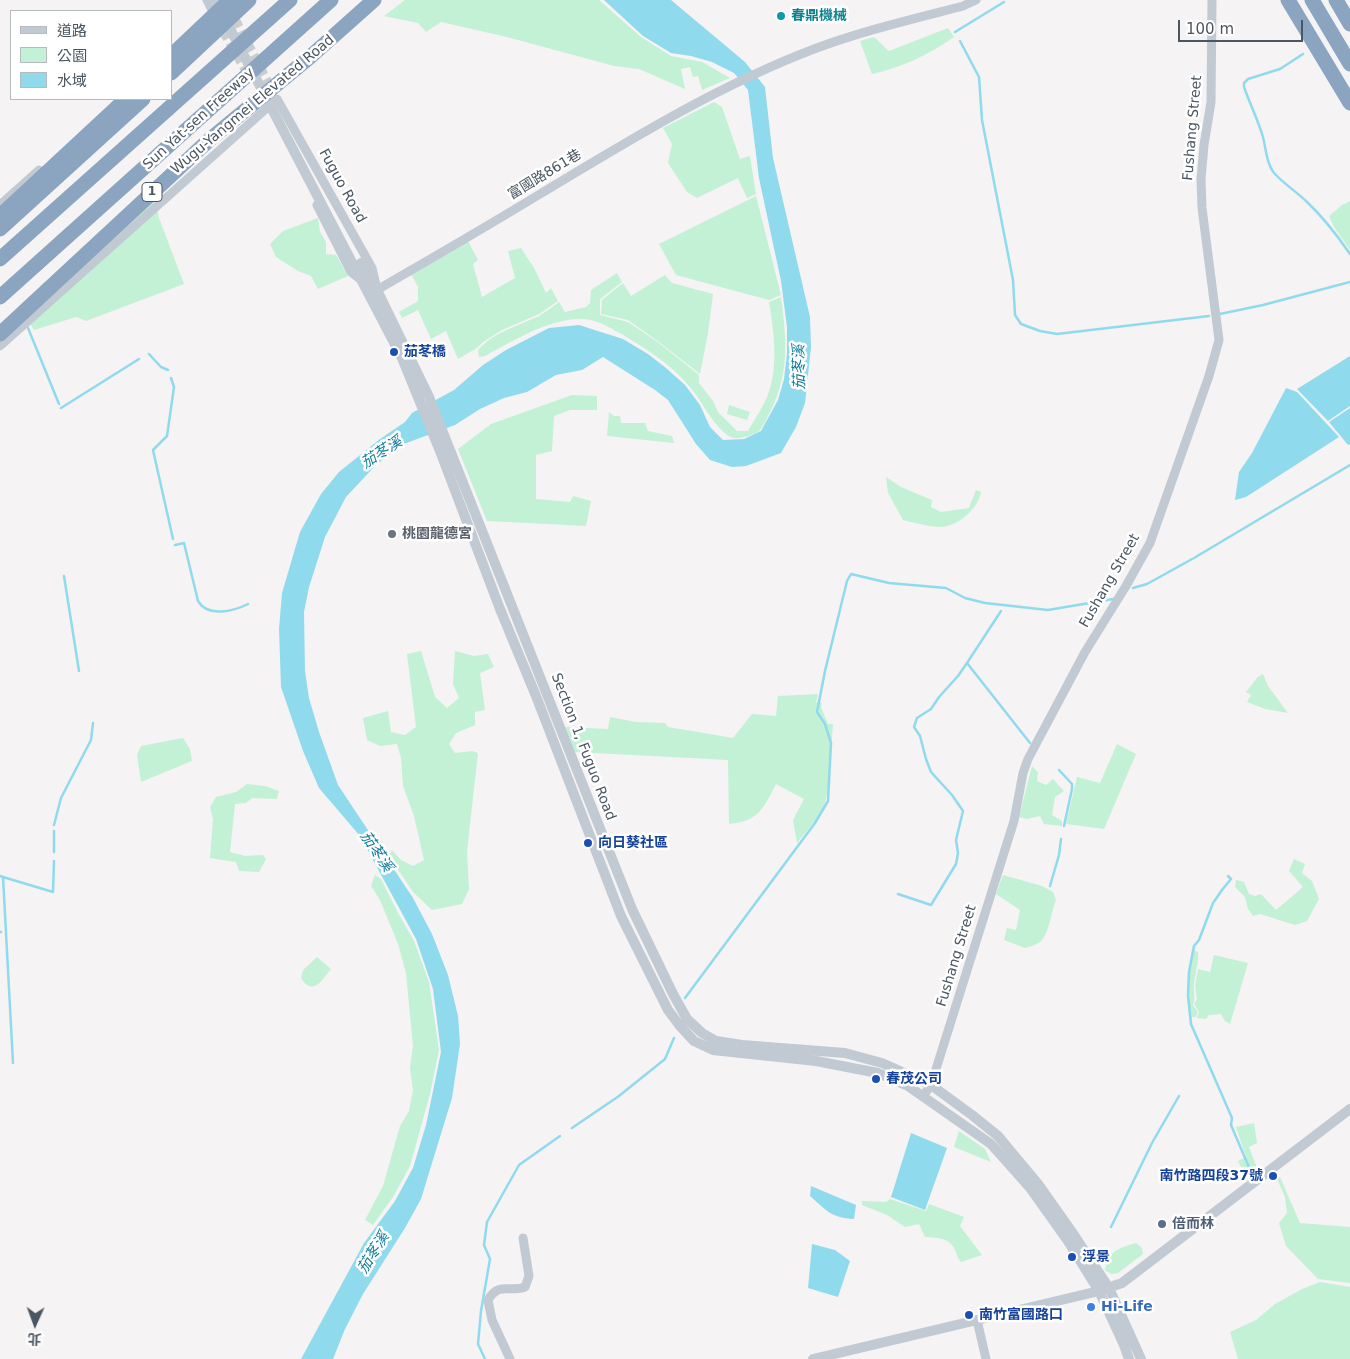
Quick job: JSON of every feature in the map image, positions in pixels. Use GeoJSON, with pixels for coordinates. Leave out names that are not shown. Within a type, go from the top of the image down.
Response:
{"type":"FeatureCollection","features":[{"type":"Feature","properties":{"kind":"highway"},"geometry":{"type":"LineString","coordinates":[[172,55],[230,0]]}},
{"type":"Feature","properties":{"kind":"highway"},"geometry":{"type":"LineString","coordinates":[[172,72],[249,0]]}},
{"type":"Feature","properties":{"kind":"highway"},"geometry":{"type":"LineString","coordinates":[[224,59],[275,0]]}},
{"type":"Feature","properties":{"kind":"highway","name":"Sun Yat-sen Freeway"},"geometry":{"type":"LineString","coordinates":[[0,259],[290,0]]}},
{"type":"Feature","properties":{"kind":"highway","name":"Sun Yat-sen Freeway"},"geometry":{"type":"LineString","coordinates":[[0,297],[332,0]]}},
{"type":"Feature","properties":{"kind":"highway","name":"Wugu-Yangmei Elevated Road"},"geometry":{"type":"LineString","coordinates":[[0,334],[208,141],[310,57],[374,0]]}},
{"type":"Feature","properties":{"kind":"highway"},"geometry":{"type":"LineString","coordinates":[[310,57],[384,0]]}},
{"type":"Feature","properties":{"kind":"highway"},"geometry":{"type":"LineString","coordinates":[[1283,0],[1310,37]]}},
{"type":"Feature","properties":{"kind":"highway"},"geometry":{"type":"LineString","coordinates":[[1288,0],[1350,102]]}},
{"type":"Feature","properties":{"kind":"highway"},"geometry":{"type":"LineString","coordinates":[[1312,0],[1350,64]]}},
{"type":"Feature","properties":{"kind":"highway"},"geometry":{"type":"LineString","coordinates":[[1336,0],[1350,24]]}},
{"type":"Feature","properties":{"kind":"highway"},"geometry":{"type":"LineString","coordinates":[[0,216],[125,100]]}},
{"type":"Feature","properties":{"kind":"highway"},"geometry":{"type":"LineString","coordinates":[[0,229],[142,100]]}},
{"type":"Feature","properties":{"kind":"street"},"geometry":{"type":"LineString","coordinates":[[172,45],[211,3],[224,0],[235,19]]}},
{"type":"Feature","properties":{"kind":"street","name":"富國路861巷"},"geometry":{"type":"LineString","coordinates":[[377,290],[635,137],[730,87],[828,44],[963,6],[976,0]]}},
{"type":"Feature","properties":{"kind":"street","name":"Fushang Street"},"geometry":{"type":"LineString","coordinates":[[923,1096],[931,1085],[1014,821],[1023,773],[1028,759],[1085,652],[1150,543],[1210,376],[1219,340],[1200,179],[1211,102],[1212,0]]}},
{"type":"Feature","properties":{"kind":"street"},"geometry":{"type":"LineString","coordinates":[[211,3],[223,31]]}},
{"type":"Feature","properties":{"kind":"street","name":"Fuguo Road"},"geometry":{"type":"LineString","coordinates":[[211,3],[276,116],[424,399]]}},
{"type":"Feature","properties":{"kind":"street","name":"Fuguo Road"},"geometry":{"type":"LineString","coordinates":[[364,283],[351,272],[267,107],[277,99],[372,268],[377,290]]}},
{"type":"Feature","properties":{"kind":"street"},"geometry":{"type":"LineString","coordinates":[[0,205],[114,100]]}},
{"type":"Feature","properties":{"kind":"street"},"geometry":{"type":"LineString","coordinates":[[0,346],[267,107]]}},
{"type":"Feature","properties":{"kind":"street","name":"Fuguo Road"},"geometry":{"type":"LineString","coordinates":[[295,152],[377,290],[424,399]]}},
{"type":"Feature","properties":{"kind":"street"},"geometry":{"type":"LineString","coordinates":[[364,283],[377,290]]}},
{"type":"Feature","properties":{"kind":"street","name":"Section 1, Fuguo Road"},"geometry":{"type":"LineString","coordinates":[[424,399],[443,434],[632,909],[687,1019],[702,1033],[716,1041],[742,1045],[845,1053],[882,1064],[931,1085],[998,1136],[1038,1184],[1104,1289]]}},
{"type":"Feature","properties":{"kind":"street","name":"Section 1, Fuguo Road"},"geometry":{"type":"LineString","coordinates":[[424,399],[433,438],[440,451],[621,916],[668,1010],[680,1026],[694,1041],[713,1050],[842,1065],[878,1073],[908,1086],[960,1121],[996,1150],[1031,1189],[1104,1289]]}},
{"type":"Feature","properties":{"kind":"street"},"geometry":{"type":"LineString","coordinates":[[813,1359],[1104,1289],[1122,1283],[1350,1109]]}},
{"type":"Feature","properties":{"kind":"street"},"geometry":{"type":"LineString","coordinates":[[510,1359],[492,1320],[488,1300],[493,1291],[525,1287],[529,1276],[523,1238]]}},
{"type":"Feature","properties":{"kind":"street"},"geometry":{"type":"LineString","coordinates":[[1104,1289],[1129,1359]]}},
{"type":"Feature","properties":{"kind":"street"},"geometry":{"type":"LineString","coordinates":[[1104,1289],[1142,1359]]}},
{"type":"Feature","properties":{"kind":"street"},"geometry":{"type":"LineString","coordinates":[[977,1320],[986,1359]]}},
{"type":"Feature","properties":{"kind":"green space"},"geometry":{"type":"Polygon","coordinates":[[[405,0],[599,0],[641,37],[671,56],[702,62],[730,78],[702,90],[698,76],[693,77],[690,67],[681,69],[685,89],[639,69],[614,66],[507,37],[441,22],[426,32],[418,23],[384,16],[405,0]]]}},
{"type":"Feature","properties":{"kind":"green space"},"geometry":{"type":"Polygon","coordinates":[[[948,28],[954,37],[935,49],[905,64],[872,74],[860,41],[874,37],[889,51],[948,28]]]}},
{"type":"Feature","properties":{"kind":"green space"},"geometry":{"type":"Polygon","coordinates":[[[714,102],[722,107],[740,159],[750,156],[756,194],[747,198],[738,178],[697,198],[687,192],[668,163],[672,144],[663,128],[714,102]]]}},
{"type":"Feature","properties":{"kind":"green space"},"geometry":{"type":"Polygon","coordinates":[[[148,187],[154,196],[159,218],[184,284],[86,321],[76,317],[34,330],[19,306],[148,187]]]}},
{"type":"Feature","properties":{"kind":"green space"},"geometry":{"type":"Polygon","coordinates":[[[756,196],[781,295],[769,300],[676,275],[659,244],[756,196]]]}},
{"type":"Feature","properties":{"kind":"green space"},"geometry":{"type":"Polygon","coordinates":[[[1350,201],[1350,250],[1334,227],[1329,216],[1350,201]]]}},
{"type":"Feature","properties":{"kind":"green space"},"geometry":{"type":"Polygon","coordinates":[[[318,218],[320,232],[326,242],[326,254],[336,255],[348,276],[318,289],[311,276],[298,271],[276,257],[270,244],[283,231],[318,218]]]}},
{"type":"Feature","properties":{"kind":"green space"},"geometry":{"type":"Polygon","coordinates":[[[467,239],[478,260],[473,264],[482,297],[515,278],[508,251],[521,248],[534,268],[546,293],[551,288],[558,301],[539,314],[502,330],[458,359],[446,331],[431,339],[418,310],[402,318],[399,312],[418,301],[418,287],[411,274],[467,239]]]}},
{"type":"Feature","properties":{"kind":"green space"},"geometry":{"type":"Polygon","coordinates":[[[617,273],[622,282],[600,299],[600,315],[628,322],[659,343],[699,375],[699,383],[713,401],[718,412],[737,431],[748,431],[771,386],[774,350],[769,302],[781,297],[785,329],[783,373],[774,403],[759,431],[740,438],[729,436],[718,427],[691,388],[672,368],[623,335],[591,320],[578,319],[550,325],[522,336],[485,356],[479,357],[478,350],[491,338],[539,316],[559,302],[565,312],[586,307],[590,303],[591,290],[617,273]]]}},
{"type":"Feature","properties":{"kind":"green space"},"geometry":{"type":"Polygon","coordinates":[[[665,275],[672,283],[713,294],[700,374],[628,320],[601,314],[602,300],[623,283],[631,296],[665,275]]]}},
{"type":"Feature","properties":{"kind":"green space"},"geometry":{"type":"Polygon","coordinates":[[[572,395],[597,396],[597,410],[570,410],[554,416],[552,451],[536,455],[536,499],[570,502],[573,496],[591,501],[586,526],[487,521],[458,449],[491,424],[572,395]]]}},
{"type":"Feature","properties":{"kind":"green space"},"geometry":{"type":"Polygon","coordinates":[[[729,405],[750,412],[747,420],[727,414],[729,405]]]}},
{"type":"Feature","properties":{"kind":"green space"},"geometry":{"type":"Polygon","coordinates":[[[609,412],[614,416],[620,416],[621,423],[645,423],[648,431],[672,436],[674,443],[607,436],[609,412]]]}},
{"type":"Feature","properties":{"kind":"green space"},"geometry":{"type":"Polygon","coordinates":[[[886,477],[901,487],[932,500],[931,507],[941,512],[969,508],[976,490],[981,492],[976,505],[959,521],[945,527],[930,526],[903,520],[888,493],[886,477]]]}},
{"type":"Feature","properties":{"kind":"green space"},"geometry":{"type":"Polygon","coordinates":[[[421,651],[435,697],[447,708],[459,698],[453,684],[455,651],[474,656],[488,654],[494,667],[480,673],[485,710],[475,712],[475,725],[456,733],[449,744],[455,753],[472,751],[478,753],[467,851],[469,889],[462,904],[432,910],[413,892],[389,856],[392,850],[401,860],[413,866],[424,860],[414,816],[403,786],[401,758],[397,744],[380,746],[367,740],[363,718],[388,711],[391,732],[405,735],[416,727],[407,654],[421,651]]]}},
{"type":"Feature","properties":{"kind":"green space"},"geometry":{"type":"Polygon","coordinates":[[[1263,674],[1268,686],[1288,713],[1265,709],[1247,702],[1251,695],[1246,692],[1258,677],[1263,674]]]}},
{"type":"Feature","properties":{"kind":"green space"},"geometry":{"type":"Polygon","coordinates":[[[818,694],[816,702],[822,703],[821,707],[828,724],[833,724],[828,790],[823,811],[797,843],[793,820],[804,799],[776,784],[763,807],[754,817],[729,824],[728,760],[575,752],[565,727],[608,729],[610,717],[636,722],[665,723],[668,727],[733,738],[752,714],[776,716],[778,696],[818,694]]]}},
{"type":"Feature","properties":{"kind":"green space"},"geometry":{"type":"Polygon","coordinates":[[[183,738],[190,749],[192,761],[141,782],[137,755],[141,746],[183,738]]]}},
{"type":"Feature","properties":{"kind":"green space"},"geometry":{"type":"Polygon","coordinates":[[[1117,744],[1136,754],[1104,829],[1066,824],[1077,777],[1100,783],[1117,744]]]}},
{"type":"Feature","properties":{"kind":"green space"},"geometry":{"type":"Polygon","coordinates":[[[1032,766],[1038,772],[1037,781],[1046,785],[1053,779],[1064,791],[1055,797],[1052,815],[1062,821],[1062,826],[1044,824],[1040,816],[1027,819],[1019,817],[1032,766]]]}},
{"type":"Feature","properties":{"kind":"green space"},"geometry":{"type":"Polygon","coordinates":[[[247,784],[265,786],[279,791],[277,799],[252,798],[246,803],[235,804],[230,852],[245,856],[263,855],[266,859],[259,872],[239,871],[236,862],[210,858],[213,819],[210,807],[216,797],[236,792],[247,784]]]}},
{"type":"Feature","properties":{"kind":"green space"},"geometry":{"type":"Polygon","coordinates":[[[1294,859],[1305,864],[1302,873],[1312,881],[1319,899],[1307,921],[1295,925],[1260,914],[1253,916],[1248,909],[1245,897],[1235,887],[1236,880],[1244,882],[1249,894],[1255,896],[1261,894],[1276,910],[1303,887],[1289,871],[1294,859]]]}},
{"type":"Feature","properties":{"kind":"green space"},"geometry":{"type":"Polygon","coordinates":[[[375,875],[381,879],[414,941],[429,982],[439,1050],[430,1094],[410,1166],[393,1197],[373,1225],[365,1220],[383,1186],[400,1126],[409,1111],[413,1090],[410,1068],[413,1046],[406,973],[398,944],[380,900],[371,886],[375,875]]]}},
{"type":"Feature","properties":{"kind":"green space"},"geometry":{"type":"Polygon","coordinates":[[[1003,875],[1042,886],[1053,892],[1056,900],[1048,929],[1043,939],[1035,945],[1025,948],[1004,940],[1007,928],[1016,930],[1020,910],[996,894],[1003,875]]]}},
{"type":"Feature","properties":{"kind":"green space"},"geometry":{"type":"Polygon","coordinates":[[[1192,949],[1198,952],[1193,1005],[1198,1012],[1196,1017],[1189,1017],[1187,995],[1192,949]]]}},
{"type":"Feature","properties":{"kind":"green space"},"geometry":{"type":"Polygon","coordinates":[[[1214,955],[1248,963],[1230,1024],[1225,1021],[1221,1014],[1209,1015],[1206,1019],[1197,1018],[1199,1012],[1194,1004],[1197,999],[1195,986],[1198,969],[1210,972],[1214,955]]]}},
{"type":"Feature","properties":{"kind":"green space"},"geometry":{"type":"Polygon","coordinates":[[[317,957],[331,969],[321,982],[317,985],[309,986],[301,978],[303,970],[317,957]]]}},
{"type":"Feature","properties":{"kind":"green space"},"geometry":{"type":"Polygon","coordinates":[[[1254,1123],[1257,1143],[1249,1147],[1257,1168],[1246,1177],[1238,1161],[1246,1157],[1236,1127],[1254,1123]]]}},
{"type":"Feature","properties":{"kind":"green space"},"geometry":{"type":"Polygon","coordinates":[[[959,1131],[985,1149],[991,1162],[954,1147],[959,1131]]]}},
{"type":"Feature","properties":{"kind":"green space"},"geometry":{"type":"Polygon","coordinates":[[[1280,1177],[1300,1223],[1350,1227],[1350,1283],[1318,1279],[1286,1246],[1279,1223],[1287,1213],[1285,1197],[1277,1179],[1280,1177]]]}},
{"type":"Feature","properties":{"kind":"green space"},"geometry":{"type":"Polygon","coordinates":[[[890,1199],[926,1211],[929,1204],[964,1217],[960,1226],[982,1255],[961,1262],[951,1244],[941,1239],[925,1237],[919,1224],[905,1227],[887,1215],[862,1205],[862,1201],[886,1202],[890,1199]]]}},
{"type":"Feature","properties":{"kind":"green space"},"geometry":{"type":"Polygon","coordinates":[[[1136,1243],[1142,1248],[1143,1254],[1118,1273],[1111,1274],[1105,1270],[1112,1254],[1136,1243]]]}},
{"type":"Feature","properties":{"kind":"green space"},"geometry":{"type":"Polygon","coordinates":[[[1320,1282],[1350,1287],[1350,1359],[1238,1359],[1230,1332],[1256,1320],[1275,1304],[1302,1289],[1320,1282]]]}},
{"type":"Feature","properties":{"kind":"water","name":"茄苳溪"},"geometry":{"type":"Polygon","coordinates":[[[604,0],[671,0],[745,62],[765,87],[773,158],[810,317],[811,347],[805,403],[796,427],[781,453],[746,466],[732,467],[710,460],[696,444],[668,400],[603,357],[582,370],[556,375],[527,392],[504,398],[480,409],[455,425],[401,445],[375,466],[346,497],[325,537],[309,587],[304,612],[305,671],[309,698],[338,785],[413,898],[432,934],[448,975],[458,1016],[460,1044],[452,1098],[421,1199],[363,1294],[345,1329],[333,1359],[301,1359],[364,1243],[395,1201],[413,1168],[426,1125],[441,1052],[433,989],[416,939],[360,836],[319,788],[303,751],[281,687],[279,629],[282,593],[300,532],[321,494],[339,472],[380,439],[405,422],[412,413],[454,390],[483,365],[506,350],[549,328],[579,325],[623,339],[648,354],[685,385],[700,405],[710,427],[723,440],[744,439],[761,431],[778,400],[784,379],[787,354],[787,327],[781,281],[759,178],[748,90],[734,73],[712,62],[671,53],[643,36],[604,0]]]}},
{"type":"Feature","properties":{"kind":"water"},"geometry":{"type":"Polygon","coordinates":[[[1350,356],[1350,406],[1328,421],[1297,389],[1350,356]]]}},
{"type":"Feature","properties":{"kind":"water"},"geometry":{"type":"Polygon","coordinates":[[[1286,388],[1297,392],[1339,437],[1246,497],[1235,500],[1239,472],[1252,453],[1286,388]]]}},
{"type":"Feature","properties":{"kind":"water"},"geometry":{"type":"Polygon","coordinates":[[[1350,408],[1350,444],[1348,445],[1329,422],[1350,408]]]}},
{"type":"Feature","properties":{"kind":"water"},"geometry":{"type":"Polygon","coordinates":[[[911,1133],[947,1148],[925,1210],[891,1197],[911,1133]]]}},
{"type":"Feature","properties":{"kind":"water"},"geometry":{"type":"Polygon","coordinates":[[[811,1186],[856,1205],[854,1219],[834,1215],[825,1209],[810,1196],[811,1186]]]}},
{"type":"Feature","properties":{"kind":"water"},"geometry":{"type":"Polygon","coordinates":[[[812,1244],[835,1250],[850,1261],[838,1297],[808,1288],[812,1244]]]}},
{"type":"Feature","properties":{"kind":"waterway"},"geometry":{"type":"LineString","coordinates":[[955,32],[1004,2]]}},
{"type":"Feature","properties":{"kind":"waterway"},"geometry":{"type":"LineString","coordinates":[[960,41],[979,77],[982,120],[1013,280],[1015,315],[1021,324],[1040,331],[1057,334],[1209,316]]}},
{"type":"Feature","properties":{"kind":"waterway"},"geometry":{"type":"LineString","coordinates":[[1303,54],[1280,69],[1248,79],[1244,83],[1244,87],[1261,131],[1267,158],[1272,170],[1318,213],[1350,254]]}},
{"type":"Feature","properties":{"kind":"waterway"},"geometry":{"type":"LineString","coordinates":[[1220,314],[1263,305],[1350,282]]}},
{"type":"Feature","properties":{"kind":"waterway"},"geometry":{"type":"LineString","coordinates":[[28,328],[59,404]]}},
{"type":"Feature","properties":{"kind":"waterway"},"geometry":{"type":"LineString","coordinates":[[149,354],[161,367],[168,370]]}},
{"type":"Feature","properties":{"kind":"waterway"},"geometry":{"type":"LineString","coordinates":[[61,408],[139,359]]}},
{"type":"Feature","properties":{"kind":"waterway"},"geometry":{"type":"LineString","coordinates":[[171,378],[174,387],[167,436],[153,450],[173,539]]}},
{"type":"Feature","properties":{"kind":"waterway"},"geometry":{"type":"LineString","coordinates":[[1133,588],[1147,584],[1194,558],[1350,465]]}},
{"type":"Feature","properties":{"kind":"waterway"},"geometry":{"type":"LineString","coordinates":[[175,545],[184,543],[198,601],[202,606],[208,610],[229,611],[248,604]]}},
{"type":"Feature","properties":{"kind":"waterway"},"geometry":{"type":"LineString","coordinates":[[685,998],[815,823],[828,801],[831,743],[825,724],[817,712],[847,581],[851,574],[889,583],[946,588],[965,598],[985,603],[1048,610],[1113,599]]}},
{"type":"Feature","properties":{"kind":"waterway"},"geometry":{"type":"LineString","coordinates":[[64,576],[79,671]]}},
{"type":"Feature","properties":{"kind":"waterway"},"geometry":{"type":"LineString","coordinates":[[1001,611],[967,663],[1030,743]]}},
{"type":"Feature","properties":{"kind":"waterway"},"geometry":{"type":"LineString","coordinates":[[898,894],[931,905],[956,864],[958,853],[956,840],[963,811],[952,795],[931,772],[920,736],[914,727],[917,718],[931,709],[967,663]]}},
{"type":"Feature","properties":{"kind":"waterway"},"geometry":{"type":"LineString","coordinates":[[54,825],[61,798],[91,740],[93,723]]}},
{"type":"Feature","properties":{"kind":"waterway"},"geometry":{"type":"LineString","coordinates":[[1059,770],[1072,784],[1064,826]]}},
{"type":"Feature","properties":{"kind":"waterway"},"geometry":{"type":"LineString","coordinates":[[54,831],[54,852]]}},
{"type":"Feature","properties":{"kind":"waterway"},"geometry":{"type":"LineString","coordinates":[[1050,886],[1059,855],[1061,839]]}},
{"type":"Feature","properties":{"kind":"waterway"},"geometry":{"type":"LineString","coordinates":[[3,877],[53,892],[54,861]]}},
{"type":"Feature","properties":{"kind":"waterway"},"geometry":{"type":"LineString","coordinates":[[0,876],[3,877],[13,1063]]}},
{"type":"Feature","properties":{"kind":"waterway"},"geometry":{"type":"LineString","coordinates":[[1228,876],[1231,879],[1213,903],[1199,940],[1194,946],[1189,972],[1188,995],[1191,1024],[1232,1118],[1231,1125],[1251,1172]]}},
{"type":"Feature","properties":{"kind":"waterway"},"geometry":{"type":"LineString","coordinates":[[572,1128],[619,1096],[665,1059],[674,1038]]}},
{"type":"Feature","properties":{"kind":"waterway"},"geometry":{"type":"LineString","coordinates":[[1111,1227],[1152,1143],[1179,1096]]}},
{"type":"Feature","properties":{"kind":"waterway"},"geometry":{"type":"LineString","coordinates":[[485,1359],[478,1344],[481,1311],[490,1259],[484,1245],[487,1222],[519,1165],[560,1136]]}},
{"type":"Feature","properties":{"kind":"tunnel"},"geometry":{"type":"LineString","coordinates":[[235,19],[273,92]]}},
{"type":"Feature","properties":{"kind":"tunnel"},"geometry":{"type":"LineString","coordinates":[[223,31],[250,78]]}},
{"type":"Feature","properties":{"kind":"place","name":"春鼎機械"},"geometry":{"type":"Point","coordinates":[781,16]}},
{"type":"Feature","properties":{"kind":"place","name":"茄苳橋"},"geometry":{"type":"Point","coordinates":[394,352]}},
{"type":"Feature","properties":{"kind":"place","name":"桃園龍德宮"},"geometry":{"type":"Point","coordinates":[392,534]}},
{"type":"Feature","properties":{"kind":"place","name":"向日葵社區"},"geometry":{"type":"Point","coordinates":[588,843]}},
{"type":"Feature","properties":{"kind":"place","name":"春茂公司"},"geometry":{"type":"Point","coordinates":[876,1079]}},
{"type":"Feature","properties":{"kind":"place","name":"南竹路四段37號"},"geometry":{"type":"Point","coordinates":[1273,1176]}},
{"type":"Feature","properties":{"kind":"place","name":"倍而林"},"geometry":{"type":"Point","coordinates":[1162,1224]}},
{"type":"Feature","properties":{"kind":"place","name":"浮景"},"geometry":{"type":"Point","coordinates":[1072,1257]}},
{"type":"Feature","properties":{"kind":"place","name":"Hi-Life"},"geometry":{"type":"Point","coordinates":[1091,1307]}},
{"type":"Feature","properties":{"kind":"place","name":"南竹富國路口"},"geometry":{"type":"Point","coordinates":[969,1315]}}]}
